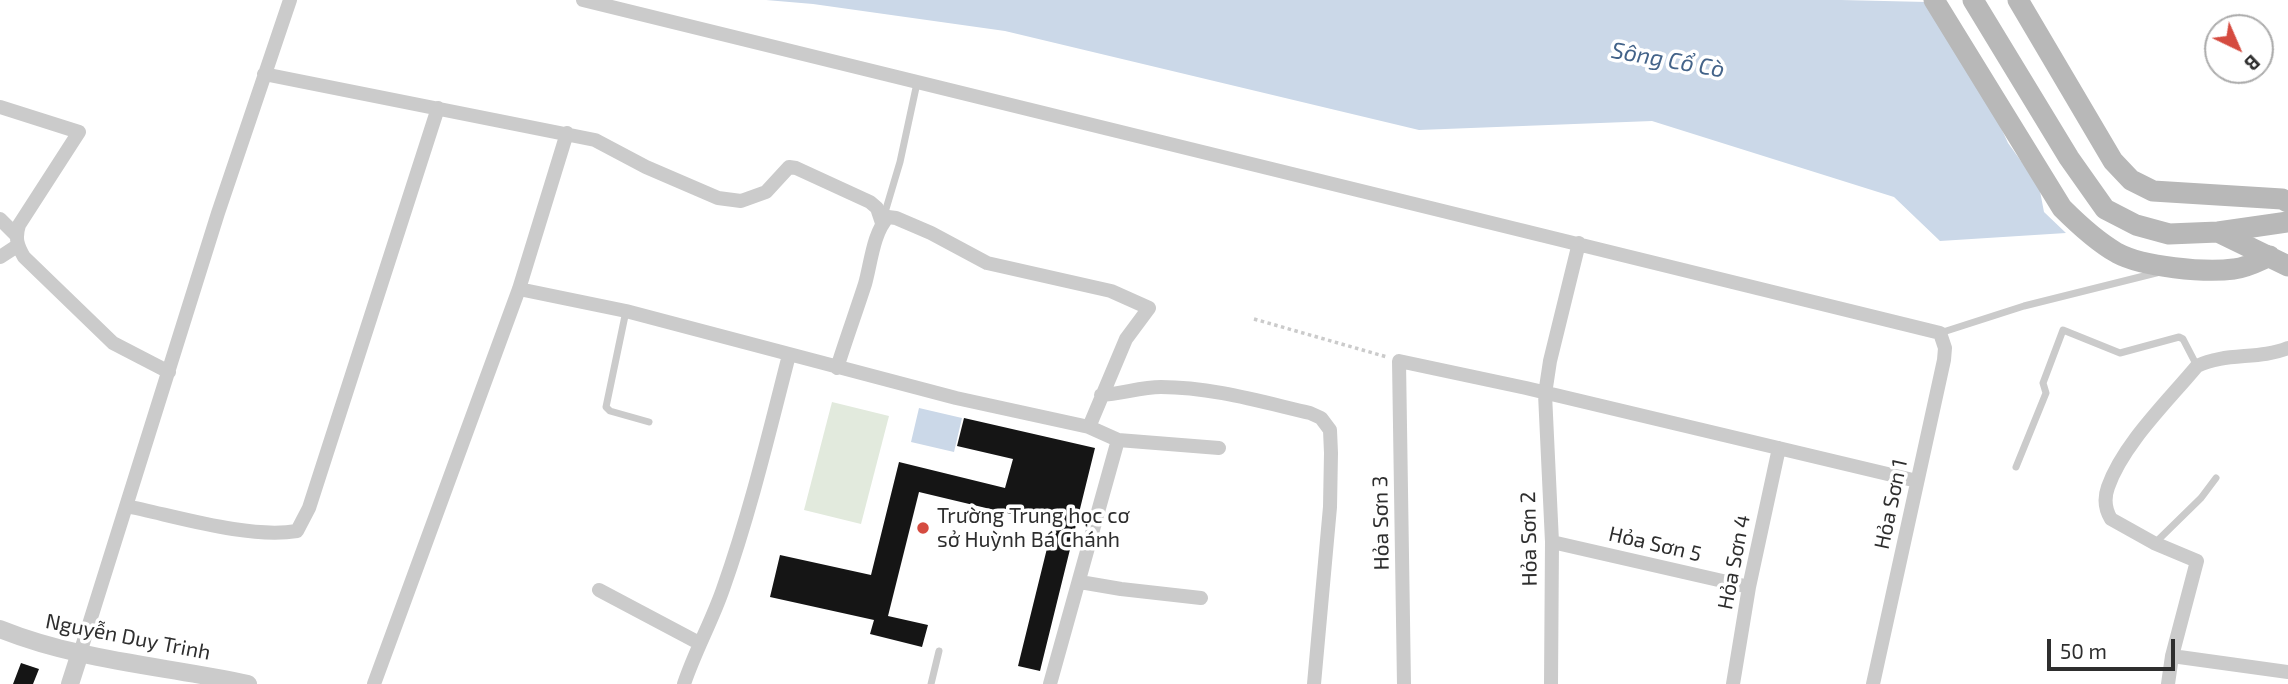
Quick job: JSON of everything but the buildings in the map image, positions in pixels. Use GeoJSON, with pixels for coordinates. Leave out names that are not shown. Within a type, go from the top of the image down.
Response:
{"type":"FeatureCollection","features":[{"type":"Feature","properties":{"kind":"main road"},"geometry":{"type":"LineString","coordinates":[[1934,0],[2062,208],[2084,231],[2118,254],[2177,268],[2236,269],[2279,261]]}},
{"type":"Feature","properties":{"kind":"main road"},"geometry":{"type":"LineString","coordinates":[[1973,0],[2068,158],[2105,209],[2136,225],[2169,234],[2218,232],[2288,222]]}},
{"type":"Feature","properties":{"kind":"main road"},"geometry":{"type":"LineString","coordinates":[[2018,0],[2113,161],[2131,180],[2153,191],[2282,199],[2288,202]]}},
{"type":"Feature","properties":{"kind":"main road"},"geometry":{"type":"LineString","coordinates":[[2218,232],[2279,261]]}},
{"type":"Feature","properties":{"kind":"street"},"geometry":{"type":"LineString","coordinates":[[70,684],[290,0]]}},
{"type":"Feature","properties":{"kind":"street"},"geometry":{"type":"LineString","coordinates":[[583,0],[1940,333]]}},
{"type":"Feature","properties":{"kind":"street"},"geometry":{"type":"LineString","coordinates":[[264,74],[595,140],[646,167],[718,198],[741,201],[766,192],[789,167],[870,202],[877,208],[882,223]]}},
{"type":"Feature","properties":{"kind":"street"},"geometry":{"type":"LineString","coordinates":[[0,108],[79,132],[26,212],[16,240],[0,257]]}},
{"type":"Feature","properties":{"kind":"street"},"geometry":{"type":"LineString","coordinates":[[126,506],[229,527],[278,534],[297,531],[309,508],[438,108]]}},
{"type":"Feature","properties":{"kind":"street"},"geometry":{"type":"LineString","coordinates":[[374,684],[519,289],[567,133]]}},
{"type":"Feature","properties":{"kind":"street"},"geometry":{"type":"LineString","coordinates":[[837,368],[882,223],[888,217],[895,218],[931,233],[987,263],[1111,291],[1149,308],[1126,339],[1088,426]]}},
{"type":"Feature","properties":{"kind":"street"},"geometry":{"type":"LineString","coordinates":[[0,219],[16,240],[24,257],[113,343],[169,372]]}},
{"type":"Feature","properties":{"kind":"street","name":"Hỏa Sơn 2"},"geometry":{"type":"LineString","coordinates":[[1551,684],[1552,542],[1545,394],[1550,361],[1579,243]]}},
{"type":"Feature","properties":{"kind":"street"},"geometry":{"type":"LineString","coordinates":[[519,289],[626,311],[956,398],[1088,426],[1118,440],[1219,448]]}},
{"type":"Feature","properties":{"kind":"street","name":"Hỏa Sơn 1"},"geometry":{"type":"LineString","coordinates":[[1873,684],[1944,359],[1945,348],[1940,333]]}},
{"type":"Feature","properties":{"kind":"street"},"geometry":{"type":"LineString","coordinates":[[2168,684],[2172,656],[2197,561],[2154,543],[2110,519],[2105,501],[2108,487],[2133,444],[2197,366],[2211,359],[2264,355],[2288,348]]}},
{"type":"Feature","properties":{"kind":"street"},"geometry":{"type":"LineString","coordinates":[[684,684],[722,591],[751,501],[789,355]]}},
{"type":"Feature","properties":{"kind":"street"},"geometry":{"type":"LineString","coordinates":[[1399,361],[1917,481]]}},
{"type":"Feature","properties":{"kind":"street","name":"Hỏa Sơn 3"},"geometry":{"type":"LineString","coordinates":[[1399,361],[1404,684]]}},
{"type":"Feature","properties":{"kind":"street"},"geometry":{"type":"LineString","coordinates":[[1101,395],[1124,394],[1156,387],[1184,388],[1310,413],[1326,423],[1330,430],[1330,507],[1314,684]]}},
{"type":"Feature","properties":{"kind":"street"},"geometry":{"type":"LineString","coordinates":[[1050,684],[1118,440]]}},
{"type":"Feature","properties":{"kind":"street","name":"Hỏa Sơn 4"},"geometry":{"type":"LineString","coordinates":[[1733,684],[1749,587],[1779,448]]}},
{"type":"Feature","properties":{"kind":"street","name":"Hỏa Sơn 5"},"geometry":{"type":"LineString","coordinates":[[1552,542],[1749,587]]}},
{"type":"Feature","properties":{"kind":"street"},"geometry":{"type":"LineString","coordinates":[[1080,582],[1200,598]]}},
{"type":"Feature","properties":{"kind":"street"},"geometry":{"type":"LineString","coordinates":[[599,590],[699,643]]}},
{"type":"Feature","properties":{"kind":"street","name":"Nguyễn Duy Trinh"},"geometry":{"type":"LineString","coordinates":[[0,629],[30,641],[80,653],[245,684]]}},
{"type":"Feature","properties":{"kind":"street"},"geometry":{"type":"LineString","coordinates":[[2172,656],[2288,672]]}},
{"type":"Feature","properties":{"kind":"lane"},"geometry":{"type":"LineString","coordinates":[[882,223],[900,162],[917,83]]}},
{"type":"Feature","properties":{"kind":"lane"},"geometry":{"type":"LineString","coordinates":[[1940,333],[2024,306],[2177,268]]}},
{"type":"Feature","properties":{"kind":"lane"},"geometry":{"type":"LineString","coordinates":[[626,311],[606,407],[610,411],[649,422]]}},
{"type":"Feature","properties":{"kind":"lane"},"geometry":{"type":"LineString","coordinates":[[2017,467],[2046,393],[2043,383],[2063,330],[2120,354],[2179,337],[2183,339],[2197,366]]}},
{"type":"Feature","properties":{"kind":"lane"},"geometry":{"type":"LineString","coordinates":[[2154,543],[2201,498],[2216,478]]}},
{"type":"Feature","properties":{"kind":"lane"},"geometry":{"type":"LineString","coordinates":[[931,684],[939,651]]}},
{"type":"Feature","properties":{"kind":"path"},"geometry":{"type":"LineString","coordinates":[[1254,319],[1399,361]]}},
{"type":"Feature","properties":{"kind":"shaded area"},"geometry":{"type":"Polygon","coordinates":[[[832,402],[889,416],[861,524],[804,510],[832,402]]]}},
{"type":"Feature","properties":{"kind":"water","name":"Sông Cổ Cò"},"geometry":{"type":"Polygon","coordinates":[[[766,0],[1927,2],[1998,121],[2008,143],[2039,186],[2044,212],[2066,233],[1940,241],[1894,197],[1652,121],[1419,130],[1005,31],[766,0]]]}},
{"type":"Feature","properties":{"kind":"water"},"geometry":{"type":"Polygon","coordinates":[[[919,408],[962,418],[954,452],[911,442],[919,408]]]}},
{"type":"Feature","properties":{"kind":"place","name":"Trường Trung học cơ sở Huỳnh Bá Chánh"},"geometry":{"type":"Point","coordinates":[923,528]}}]}
